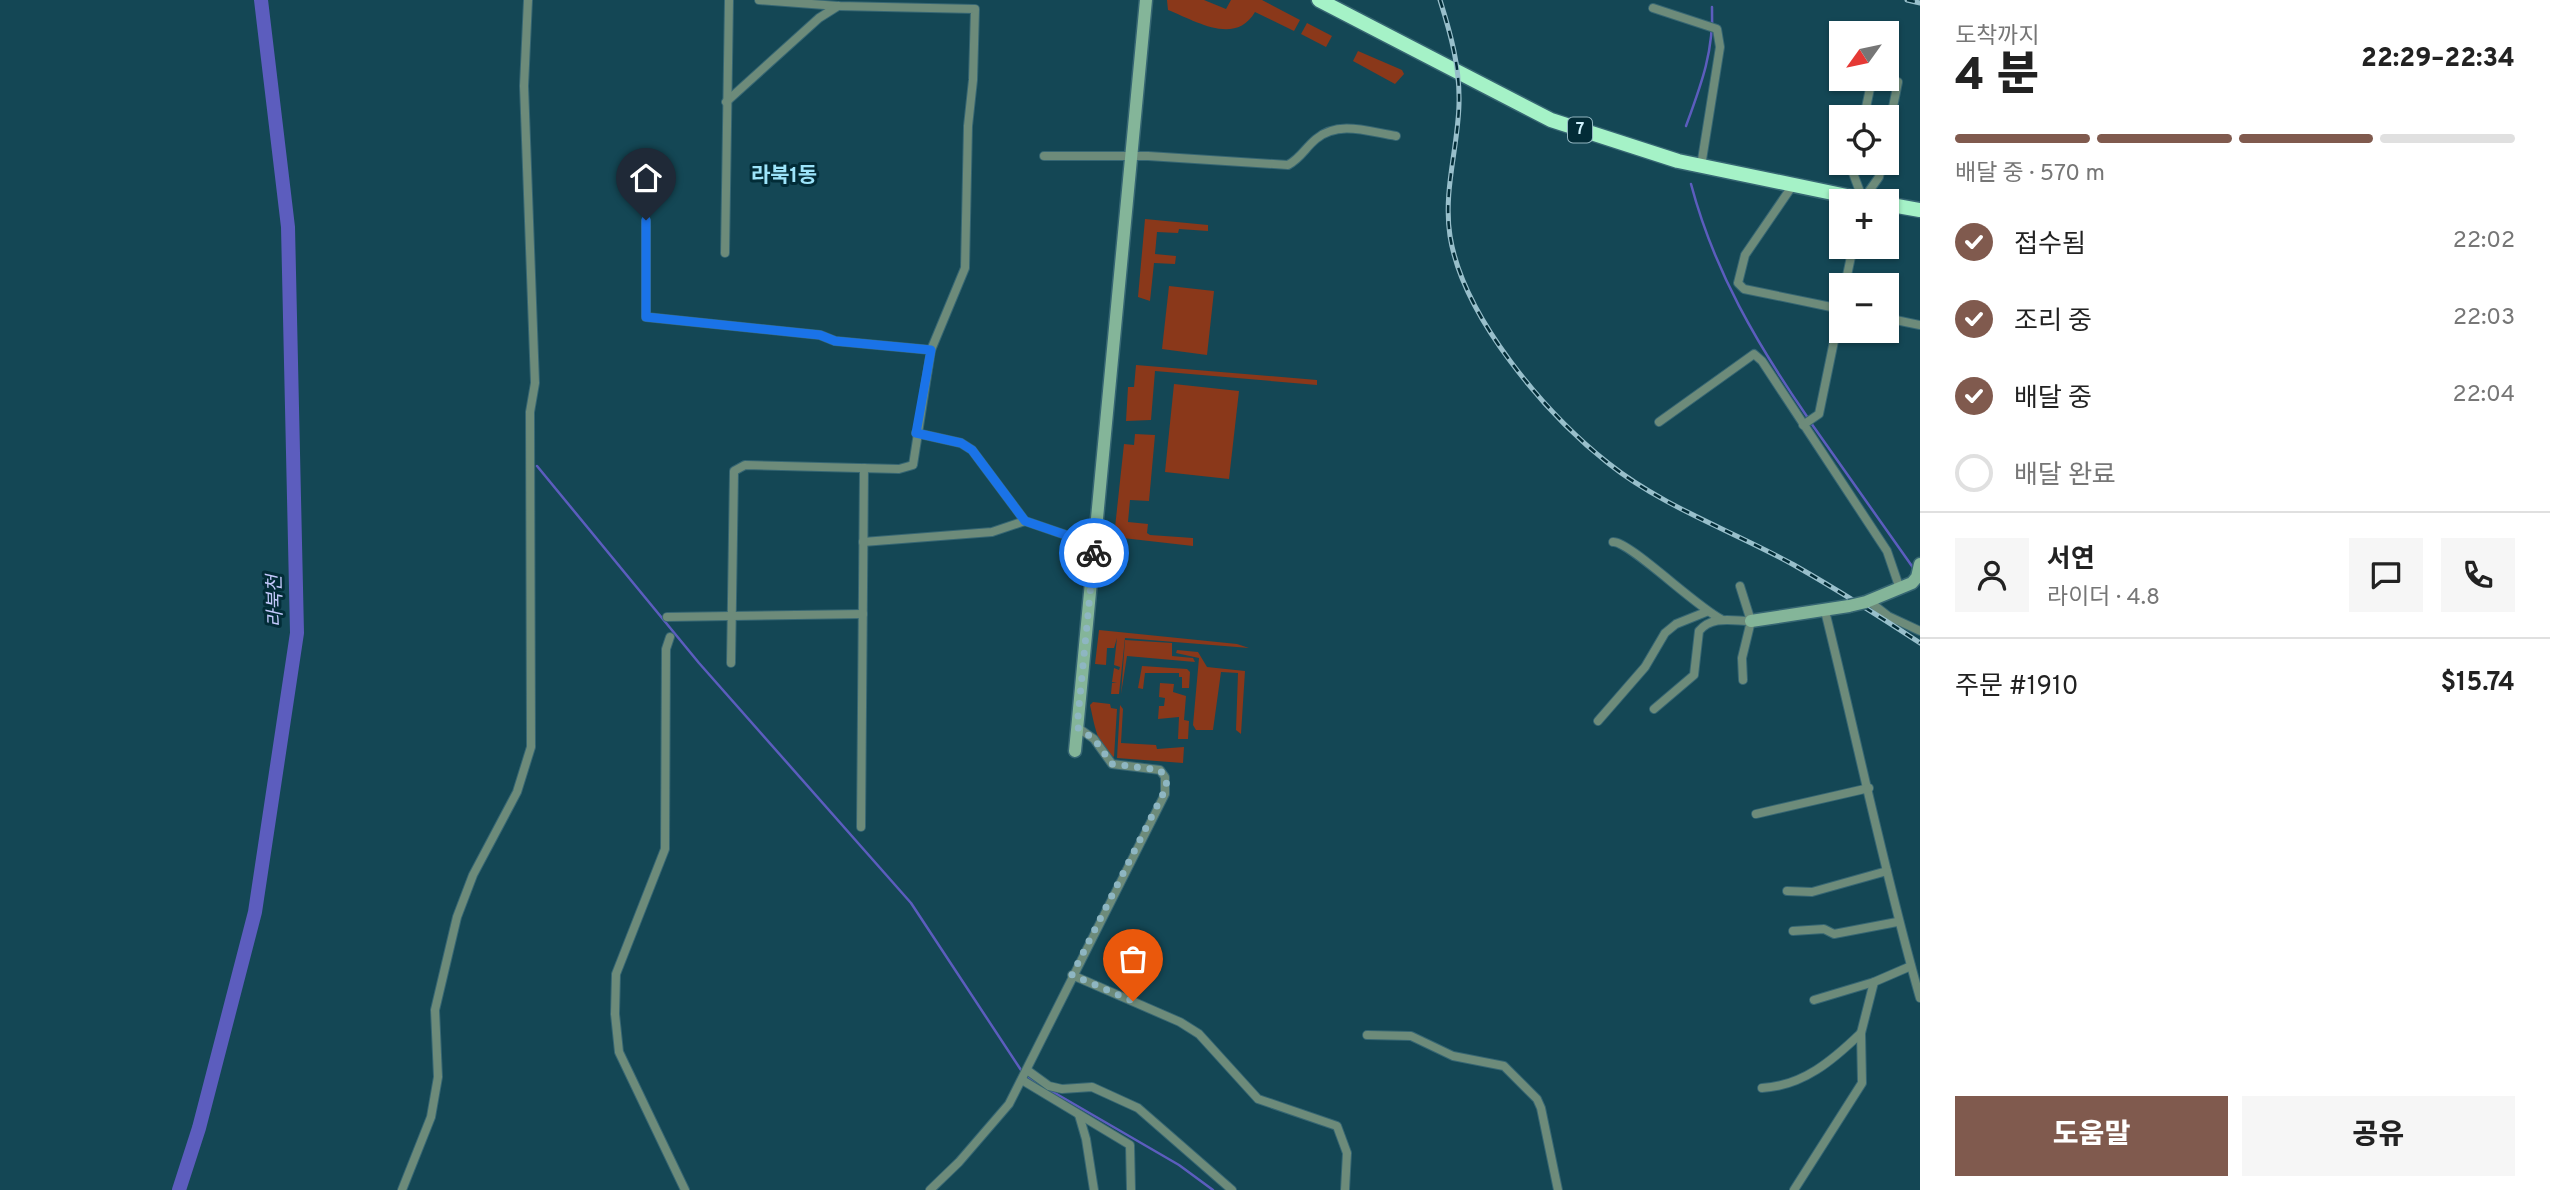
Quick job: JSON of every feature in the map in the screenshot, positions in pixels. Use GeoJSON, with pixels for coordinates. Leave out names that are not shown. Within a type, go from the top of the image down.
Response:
{"type":"FeatureCollection","features":[{"type":"Feature","properties":{"kind":"highway","name":"7"},"geometry":{"type":"LineString","coordinates":[[1319,0],[1551,120],[1700,166],[1829,193]]}},
{"type":"Feature","properties":{"kind":"highway"},"geometry":{"type":"LineString","coordinates":[[1899,206],[1920,210]]}},
{"type":"Feature","properties":{"kind":"street"},"geometry":{"type":"LineString","coordinates":[[402,1190],[431,1117],[438,1077],[435,1010],[457,917],[473,875],[517,792],[531,747],[530,412],[535,383],[524,86],[528,0]]}},
{"type":"Feature","properties":{"kind":"street"},"geometry":{"type":"LineString","coordinates":[[725,253],[729,0]]}},
{"type":"Feature","properties":{"kind":"street"},"geometry":{"type":"LineString","coordinates":[[731,663],[734,471],[745,466],[899,469],[913,465],[931,350],[965,268],[968,125],[973,80],[975,9],[838,6],[759,0]]}},
{"type":"Feature","properties":{"kind":"street"},"geometry":{"type":"LineString","coordinates":[[1075,751],[1146,0]]}},
{"type":"Feature","properties":{"kind":"street"},"geometry":{"type":"LineString","coordinates":[[726,102],[820,18],[838,6]]}},
{"type":"Feature","properties":{"kind":"street"},"geometry":{"type":"LineString","coordinates":[[1653,8],[1717,29],[1720,47],[1700,166]]}},
{"type":"Feature","properties":{"kind":"street"},"geometry":{"type":"LineString","coordinates":[[1044,156],[1133,156],[1288,165],[1301,158],[1317,139],[1330,130],[1345,128],[1396,136]]}},
{"type":"Feature","properties":{"kind":"street"},"geometry":{"type":"LineString","coordinates":[[1793,185],[1745,255],[1738,283],[1744,289],[1829,306]]}},
{"type":"Feature","properties":{"kind":"street"},"geometry":{"type":"LineString","coordinates":[[646,220],[646,317],[733,324],[820,335],[835,341],[931,350]]}},
{"type":"Feature","properties":{"kind":"street"},"geometry":{"type":"LineString","coordinates":[[1899,321],[1920,325]]}},
{"type":"Feature","properties":{"kind":"street"},"geometry":{"type":"LineString","coordinates":[[1807,422],[1819,414],[1834,343]]}},
{"type":"Feature","properties":{"kind":"street"},"geometry":{"type":"LineString","coordinates":[[1659,422],[1755,354],[1807,422],[1886,551],[1900,589]]}},
{"type":"Feature","properties":{"kind":"street"},"geometry":{"type":"LineString","coordinates":[[916,433],[961,443],[972,450],[1025,521],[1095,545]]}},
{"type":"Feature","properties":{"kind":"street"},"geometry":{"type":"LineString","coordinates":[[861,827],[864,468]]}},
{"type":"Feature","properties":{"kind":"street"},"geometry":{"type":"LineString","coordinates":[[863,542],[992,532],[1025,521]]}},
{"type":"Feature","properties":{"kind":"street"},"geometry":{"type":"LineString","coordinates":[[1613,542],[1627,545],[1706,612],[1721,619],[1751,621],[1868,602],[1900,589],[1919,568]]}},
{"type":"Feature","properties":{"kind":"street"},"geometry":{"type":"LineString","coordinates":[[1740,586],[1751,621],[1742,658],[1742,680]]}},
{"type":"Feature","properties":{"kind":"street"},"geometry":{"type":"LineString","coordinates":[[1868,602],[1888,616],[1920,631]]}},
{"type":"Feature","properties":{"kind":"street"},"geometry":{"type":"LineString","coordinates":[[1825,611],[1869,788],[1897,922],[1920,998]]}},
{"type":"Feature","properties":{"kind":"street"},"geometry":{"type":"LineString","coordinates":[[1598,720],[1646,667],[1665,633],[1676,624],[1706,612]]}},
{"type":"Feature","properties":{"kind":"street"},"geometry":{"type":"LineString","coordinates":[[667,617],[863,614]]}},
{"type":"Feature","properties":{"kind":"street"},"geometry":{"type":"LineString","coordinates":[[1654,709],[1694,675],[1699,631],[1703,625],[1721,619]]}},
{"type":"Feature","properties":{"kind":"street"},"geometry":{"type":"LineString","coordinates":[[670,637],[666,649],[665,849],[616,974],[615,1014],[619,1052],[685,1190]]}},
{"type":"Feature","properties":{"kind":"street"},"geometry":{"type":"LineString","coordinates":[[930,1190],[997,1121],[1022,1080],[1167,786],[1160,770],[1112,764],[1094,739],[1077,727]]}},
{"type":"Feature","properties":{"kind":"street"},"geometry":{"type":"LineString","coordinates":[[1756,814],[1869,788]]}},
{"type":"Feature","properties":{"kind":"street"},"geometry":{"type":"LineString","coordinates":[[1787,891],[1812,892],[1887,871]]}},
{"type":"Feature","properties":{"kind":"street"},"geometry":{"type":"LineString","coordinates":[[1793,931],[1824,929],[1834,934],[1897,922]]}},
{"type":"Feature","properties":{"kind":"street"},"geometry":{"type":"LineString","coordinates":[[1814,1000],[1874,982],[1911,966]]}},
{"type":"Feature","properties":{"kind":"street"},"geometry":{"type":"LineString","coordinates":[[1072,975],[1180,1022],[1199,1034],[1258,1099],[1337,1126],[1347,1153],[1343,1184],[1345,1190]]}},
{"type":"Feature","properties":{"kind":"street"},"geometry":{"type":"LineString","coordinates":[[1794,1190],[1862,1083],[1861,1033],[1874,982]]}},
{"type":"Feature","properties":{"kind":"street"},"geometry":{"type":"LineString","coordinates":[[1762,1088],[1780,1087],[1800,1080],[1835,1057],[1861,1033]]}},
{"type":"Feature","properties":{"kind":"street"},"geometry":{"type":"LineString","coordinates":[[1367,1035],[1412,1036],[1453,1056],[1504,1066],[1541,1108],[1558,1190]]}},
{"type":"Feature","properties":{"kind":"street"},"geometry":{"type":"LineString","coordinates":[[1027,1070],[1049,1086],[1062,1089],[1092,1087],[1138,1108],[1233,1190]]}},
{"type":"Feature","properties":{"kind":"street"},"geometry":{"type":"LineString","coordinates":[[1022,1080],[1130,1145],[1131,1190]]}},
{"type":"Feature","properties":{"kind":"street"},"geometry":{"type":"LineString","coordinates":[[1079,1115],[1086,1139],[1094,1190]]}},
{"type":"Feature","properties":{"kind":"shaded area"},"geometry":{"type":"Polygon","coordinates":[[[1167,0],[1204,0],[1226,9],[1231,0],[1262,0],[1300,20],[1294,31],[1255,12],[1247,22],[1237,28],[1214,28],[1168,10],[1167,0]]]}},
{"type":"Feature","properties":{"kind":"shaded area"},"geometry":{"type":"Polygon","coordinates":[[[1307,23],[1332,36],[1326,47],[1301,34],[1307,23]]]}},
{"type":"Feature","properties":{"kind":"shaded area"},"geometry":{"type":"Polygon","coordinates":[[[1358,51],[1402,70],[1404,74],[1395,84],[1353,61],[1358,51]]]}},
{"type":"Feature","properties":{"kind":"shaded area"},"geometry":{"type":"Polygon","coordinates":[[[1145,219],[1208,225],[1208,231],[1179,229],[1178,233],[1157,232],[1155,254],[1176,256],[1175,264],[1154,263],[1150,301],[1138,297],[1145,219]]]}},
{"type":"Feature","properties":{"kind":"shaded area"},"geometry":{"type":"Polygon","coordinates":[[[1169,286],[1214,291],[1207,355],[1162,349],[1169,286]]]}},
{"type":"Feature","properties":{"kind":"shaded area"},"geometry":{"type":"Polygon","coordinates":[[[1136,365],[1317,380],[1317,385],[1155,371],[1151,420],[1126,421],[1128,387],[1134,387],[1136,365]]]}},
{"type":"Feature","properties":{"kind":"shaded area"},"geometry":{"type":"Polygon","coordinates":[[[1174,384],[1239,391],[1229,479],[1165,472],[1174,384]]]}},
{"type":"Feature","properties":{"kind":"shaded area"},"geometry":{"type":"Polygon","coordinates":[[[1135,434],[1155,435],[1149,501],[1130,500],[1128,522],[1148,524],[1147,533],[1150,535],[1193,538],[1193,546],[1114,537],[1124,444],[1134,445],[1135,434]]]}},
{"type":"Feature","properties":{"kind":"shaded area"},"geometry":{"type":"Polygon","coordinates":[[[1099,630],[1237,644],[1249,648],[1125,638],[1119,694],[1111,694],[1112,683],[1117,683],[1112,682],[1114,668],[1119,670],[1120,667],[1114,665],[1117,638],[1114,648],[1107,648],[1106,665],[1095,664],[1099,630]]]}},
{"type":"Feature","properties":{"kind":"shaded area"},"geometry":{"type":"Polygon","coordinates":[[[1125,640],[1172,643],[1172,656],[1193,658],[1195,662],[1127,656],[1121,694],[1125,640]]]}},
{"type":"Feature","properties":{"kind":"shaded area"},"geometry":{"type":"Polygon","coordinates":[[[1177,650],[1198,652],[1207,667],[1245,671],[1241,734],[1236,730],[1238,673],[1221,672],[1213,730],[1196,730],[1193,725],[1199,658],[1176,653],[1177,650]]]}},
{"type":"Feature","properties":{"kind":"shaded area"},"geometry":{"type":"Polygon","coordinates":[[[1142,666],[1187,669],[1190,672],[1189,688],[1182,688],[1182,677],[1179,677],[1179,673],[1145,673],[1143,689],[1138,688],[1142,666]]]}},
{"type":"Feature","properties":{"kind":"shaded area"},"geometry":{"type":"Polygon","coordinates":[[[1160,683],[1174,684],[1173,692],[1186,696],[1184,720],[1189,721],[1188,739],[1178,739],[1179,717],[1158,719],[1159,706],[1164,706],[1165,698],[1159,697],[1160,683]]]}},
{"type":"Feature","properties":{"kind":"shaded area"},"geometry":{"type":"Polygon","coordinates":[[[1093,702],[1110,704],[1111,708],[1117,709],[1114,757],[1108,753],[1097,734],[1090,705],[1093,702]]]}},
{"type":"Feature","properties":{"kind":"shaded area"},"geometry":{"type":"Polygon","coordinates":[[[1120,705],[1123,709],[1121,743],[1156,745],[1157,749],[1184,747],[1183,763],[1117,758],[1120,705]]]}},
{"type":"Feature","properties":{"kind":"waterway","name":"라북천"},"geometry":{"type":"LineString","coordinates":[[179,1190],[199,1128],[255,912],[297,633],[288,227],[261,0]]}},
{"type":"Feature","properties":{"kind":"waterway"},"geometry":{"type":"LineString","coordinates":[[1686,126],[1709,53],[1712,7]]}},
{"type":"Feature","properties":{"kind":"waterway"},"geometry":{"type":"LineString","coordinates":[[1691,184],[1712,247],[1739,306],[1771,362],[1808,418]]}},
{"type":"Feature","properties":{"kind":"waterway"},"geometry":{"type":"LineString","coordinates":[[1811,423],[1914,569]]}},
{"type":"Feature","properties":{"kind":"waterway"},"geometry":{"type":"LineString","coordinates":[[537,466],[699,663],[911,903],[1021,1070]]}},
{"type":"Feature","properties":{"kind":"waterway"},"geometry":{"type":"LineString","coordinates":[[1027,1077],[1040,1084]]}},
{"type":"Feature","properties":{"kind":"waterway"},"geometry":{"type":"LineString","coordinates":[[1048,1089],[1179,1165],[1213,1190]]}},
{"type":"Feature","properties":{"kind":"railway"},"geometry":{"type":"LineString","coordinates":[[1440,0],[1454,51],[1459,90],[1448,203],[1450,236],[1458,267],[1471,299],[1510,361],[1559,418],[1629,479],[1675,506],[1794,565],[1920,643]]}},
{"type":"Feature","properties":{"kind":"railway"},"geometry":{"type":"LineString","coordinates":[[1907,0],[1920,3]]}},
{"type":"Feature","properties":{"kind":"way so far"},"geometry":{"type":"LineString","coordinates":[[1094,553],[1077,727],[1094,739],[1112,764],[1124,768],[1160,770],[1167,786],[1072,975],[1133,1001]]}},
{"type":"Feature","properties":{"kind":"district","name":"라북1동"},"geometry":{"type":"Point","coordinates":[784,176]}},
{"type":"Feature","properties":{"kind":"route"},"geometry":{"type":"LineString","coordinates":[[646,220],[646,317],[721,322],[820,335],[835,341],[931,350],[916,433],[961,443],[972,450],[1025,521],[1095,545],[1094,553]]}}]}
